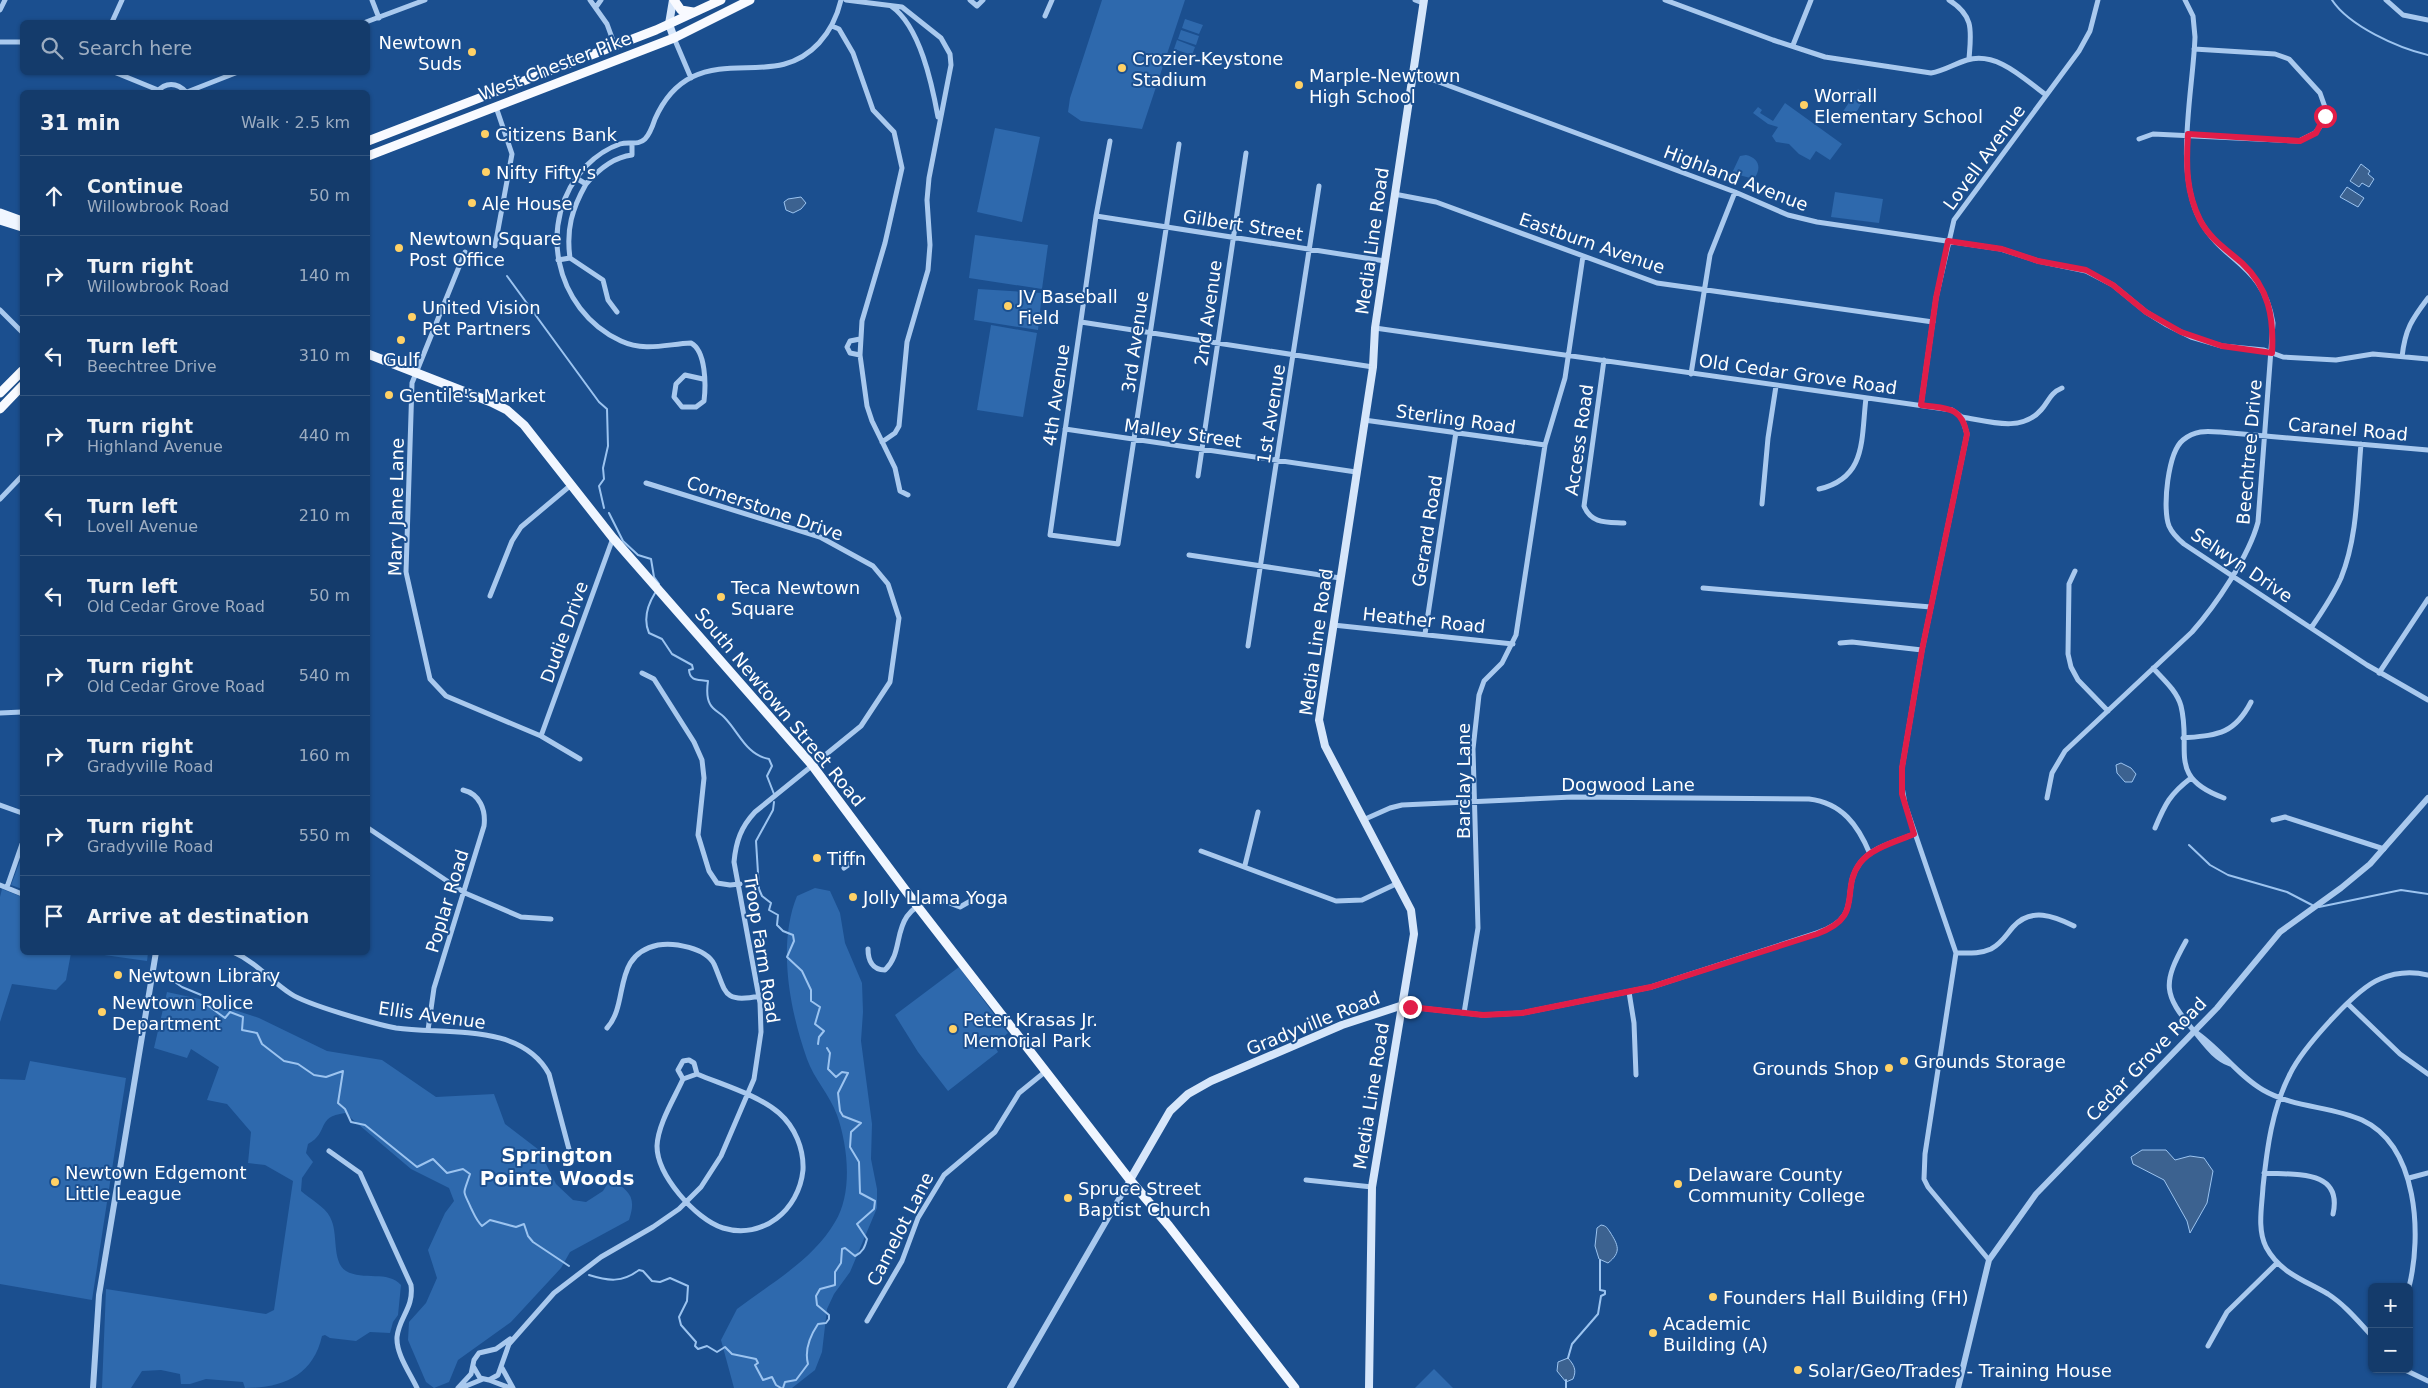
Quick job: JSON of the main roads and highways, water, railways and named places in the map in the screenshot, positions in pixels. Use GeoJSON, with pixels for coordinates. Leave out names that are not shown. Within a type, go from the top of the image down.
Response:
{"type":"FeatureCollection","features":[{"type":"Feature","properties":{"kind":"highway"},"geometry":{"type":"LineString","coordinates":[[673,0],[681,10],[696,12]]}},
{"type":"Feature","properties":{"kind":"highway","name":"West Chester Pike"},"geometry":{"type":"LineString","coordinates":[[370,140],[615,46],[721,0]]}},
{"type":"Feature","properties":{"kind":"highway","name":"West Chester Pike"},"geometry":{"type":"LineString","coordinates":[[370,155],[674,38],[750,0]]}},
{"type":"Feature","properties":{"kind":"highway"},"geometry":{"type":"LineString","coordinates":[[0,393],[20,373]]}},
{"type":"Feature","properties":{"kind":"highway"},"geometry":{"type":"LineString","coordinates":[[0,408],[20,388]]}},
{"type":"Feature","properties":{"kind":"main road"},"geometry":{"type":"LineString","coordinates":[[673,0],[669,24],[674,38]]}},
{"type":"Feature","properties":{"kind":"main road","name":"Media Line Road"},"geometry":{"type":"LineString","coordinates":[[1369,1388],[1372,1187],[1400,1006],[1414,934],[1414,922],[1398,883],[1325,746],[1319,728],[1372,368],[1375,328],[1421,1]]}},
{"type":"Feature","properties":{"kind":"main road"},"geometry":{"type":"LineString","coordinates":[[0,219],[20,220]]}},
{"type":"Feature","properties":{"kind":"main road"},"geometry":{"type":"LineString","coordinates":[[0,219],[20,227]]}},
{"type":"Feature","properties":{"kind":"main road","name":"South Newtown Street Road"},"geometry":{"type":"LineString","coordinates":[[370,355],[507,410],[529,431],[613,538],[812,765],[918,907],[1294,1388]]}},
{"type":"Feature","properties":{"kind":"main road","name":"Gradyville Road"},"geometry":{"type":"LineString","coordinates":[[1130,1180],[1170,1111],[1188,1094],[1211,1081],[1342,1024],[1400,1006]]}},
{"type":"Feature","properties":{"kind":"waterway"},"geometry":{"type":"LineString","coordinates":[[2332,0],[2350,19],[2375,35],[2428,55]]}},
{"type":"Feature","properties":{"kind":"waterway"},"geometry":{"type":"LineString","coordinates":[[507,276],[599,402],[607,409],[608,446],[603,468],[604,479],[599,486],[604,508]]}},
{"type":"Feature","properties":{"kind":"waterway"},"geometry":{"type":"LineString","coordinates":[[609,513],[623,541],[638,555],[651,559],[654,577],[659,584]]}},
{"type":"Feature","properties":{"kind":"waterway"},"geometry":{"type":"LineString","coordinates":[[655,593],[647,613],[646,623],[649,633],[662,639],[672,654],[692,665],[693,669],[689,670],[693,678],[708,681],[707,695],[711,706],[724,717],[754,753],[769,759],[772,766],[767,776],[774,794]]}},
{"type":"Feature","properties":{"kind":"waterway"},"geometry":{"type":"LineString","coordinates":[[774,802],[773,810],[756,841],[759,889],[762,896],[771,903],[769,910],[778,915],[777,925],[783,931],[793,935],[794,941],[787,957],[802,971],[811,990],[811,1001],[820,1007],[815,1024],[824,1031],[819,1037],[818,1044]]}},
{"type":"Feature","properties":{"kind":"waterway"},"geometry":{"type":"LineString","coordinates":[[2189,845],[2210,865],[2228,875],[2287,892],[2312,905]]}},
{"type":"Feature","properties":{"kind":"waterway"},"geometry":{"type":"LineString","coordinates":[[2319,907],[2401,890],[2428,894]]}},
{"type":"Feature","properties":{"kind":"waterway"},"geometry":{"type":"LineString","coordinates":[[163,974],[182,987],[206,997],[203,1002],[225,1018],[230,1012],[243,1017],[242,1030],[257,1033],[262,1044],[284,1061],[298,1064],[314,1075],[326,1077],[343,1071],[338,1103],[345,1109],[351,1122],[365,1125],[417,1167],[433,1159],[447,1173],[463,1169],[470,1174],[464,1192],[478,1222],[482,1226],[490,1220],[516,1227],[524,1224],[528,1236],[533,1242],[569,1266]]}},
{"type":"Feature","properties":{"kind":"waterway"},"geometry":{"type":"LineString","coordinates":[[783,1388],[785,1382],[796,1380],[808,1364],[807,1348],[810,1338],[818,1324],[826,1323],[829,1319],[829,1315],[817,1305],[816,1296],[820,1289],[835,1285],[835,1272],[841,1263],[842,1249],[845,1248],[855,1256],[863,1249],[867,1239],[857,1224],[874,1209],[875,1201],[860,1193],[859,1162],[850,1147],[851,1132],[861,1123],[843,1116],[840,1111],[838,1093],[848,1073],[842,1072],[836,1077],[828,1069],[830,1053],[827,1048]]}},
{"type":"Feature","properties":{"kind":"waterway"},"geometry":{"type":"LineString","coordinates":[[1568,1358],[1572,1344],[1598,1314],[1601,1296],[1605,1294],[1605,1291],[1600,1290],[1600,1260]]}},
{"type":"Feature","properties":{"kind":"waterway"},"geometry":{"type":"LineString","coordinates":[[589,1275],[615,1280],[627,1277],[639,1270],[643,1271],[652,1281],[660,1282],[670,1278],[688,1286],[687,1301],[679,1317],[681,1325],[696,1342],[695,1346],[698,1349],[707,1346],[717,1352],[725,1347],[732,1354],[756,1359],[758,1363],[755,1365],[763,1380],[772,1377],[776,1385],[781,1388]]}},
{"type":"Feature","properties":{"kind":"waterway"},"geometry":{"type":"LineString","coordinates":[[1566,1380],[1566,1388]]}},
{"type":"Feature","properties":{"kind":"place","name":"Newtown Suds"},"geometry":{"type":"Point","coordinates":[472,52]}},
{"type":"Feature","properties":{"kind":"place","name":"Crozier-Keystone Stadium"},"geometry":{"type":"Point","coordinates":[1122,68]}},
{"type":"Feature","properties":{"kind":"place","name":"Marple-Newtown High School"},"geometry":{"type":"Point","coordinates":[1299,85]}},
{"type":"Feature","properties":{"kind":"place","name":"Worrall Elementary School"},"geometry":{"type":"Point","coordinates":[1804,105]}},
{"type":"Feature","properties":{"kind":"place","name":"Citizens Bank"},"geometry":{"type":"Point","coordinates":[485,134]}},
{"type":"Feature","properties":{"kind":"place","name":"Nifty Fifty's"},"geometry":{"type":"Point","coordinates":[486,172]}},
{"type":"Feature","properties":{"kind":"place","name":"Ale House"},"geometry":{"type":"Point","coordinates":[472,203]}},
{"type":"Feature","properties":{"kind":"place","name":"Newtown Square Post Office"},"geometry":{"type":"Point","coordinates":[399,248]}},
{"type":"Feature","properties":{"kind":"place","name":"JV Baseball Field"},"geometry":{"type":"Point","coordinates":[1008,306]}},
{"type":"Feature","properties":{"kind":"place","name":"United Vision Pet Partners"},"geometry":{"type":"Point","coordinates":[412,317]}},
{"type":"Feature","properties":{"kind":"place","name":"Gulf"},"geometry":{"type":"Point","coordinates":[401,340]}},
{"type":"Feature","properties":{"kind":"place","name":"Gentile's Market"},"geometry":{"type":"Point","coordinates":[389,395]}},
{"type":"Feature","properties":{"kind":"place","name":"Teca Newtown Square"},"geometry":{"type":"Point","coordinates":[721,597]}},
{"type":"Feature","properties":{"kind":"place","name":"Tiffn"},"geometry":{"type":"Point","coordinates":[817,858]}},
{"type":"Feature","properties":{"kind":"place","name":"Jolly Llama Yoga"},"geometry":{"type":"Point","coordinates":[853,897]}},
{"type":"Feature","properties":{"kind":"place","name":"Newtown Library"},"geometry":{"type":"Point","coordinates":[118,975]}},
{"type":"Feature","properties":{"kind":"place","name":"Newtown Police Department"},"geometry":{"type":"Point","coordinates":[102,1012]}},
{"type":"Feature","properties":{"kind":"place","name":"Peter Krasas Jr. Memorial Park"},"geometry":{"type":"Point","coordinates":[953,1029]}},
{"type":"Feature","properties":{"kind":"place","name":"Grounds Storage"},"geometry":{"type":"Point","coordinates":[1904,1061]}},
{"type":"Feature","properties":{"kind":"place","name":"Grounds Shop"},"geometry":{"type":"Point","coordinates":[1889,1068]}},
{"type":"Feature","properties":{"kind":"place","name":"Newtown Edgemont Little League"},"geometry":{"type":"Point","coordinates":[55,1182]}},
{"type":"Feature","properties":{"kind":"place","name":"Delaware County Community College"},"geometry":{"type":"Point","coordinates":[1678,1184]}},
{"type":"Feature","properties":{"kind":"place","name":"Spruce Street Baptist Church"},"geometry":{"type":"Point","coordinates":[1068,1198]}},
{"type":"Feature","properties":{"kind":"place","name":"Founders Hall Building (FH)"},"geometry":{"type":"Point","coordinates":[1713,1297]}},
{"type":"Feature","properties":{"kind":"place","name":"Academic Building (A)"},"geometry":{"type":"Point","coordinates":[1653,1333]}},
{"type":"Feature","properties":{"kind":"place","name":"Solar/Geo/Trades - Training House"},"geometry":{"type":"Point","coordinates":[1798,1370]}},
{"type":"Feature","properties":{"kind":"district","name":"Springton Pointe Woods"},"geometry":{"type":"Point","coordinates":[557,1166]}}]}
